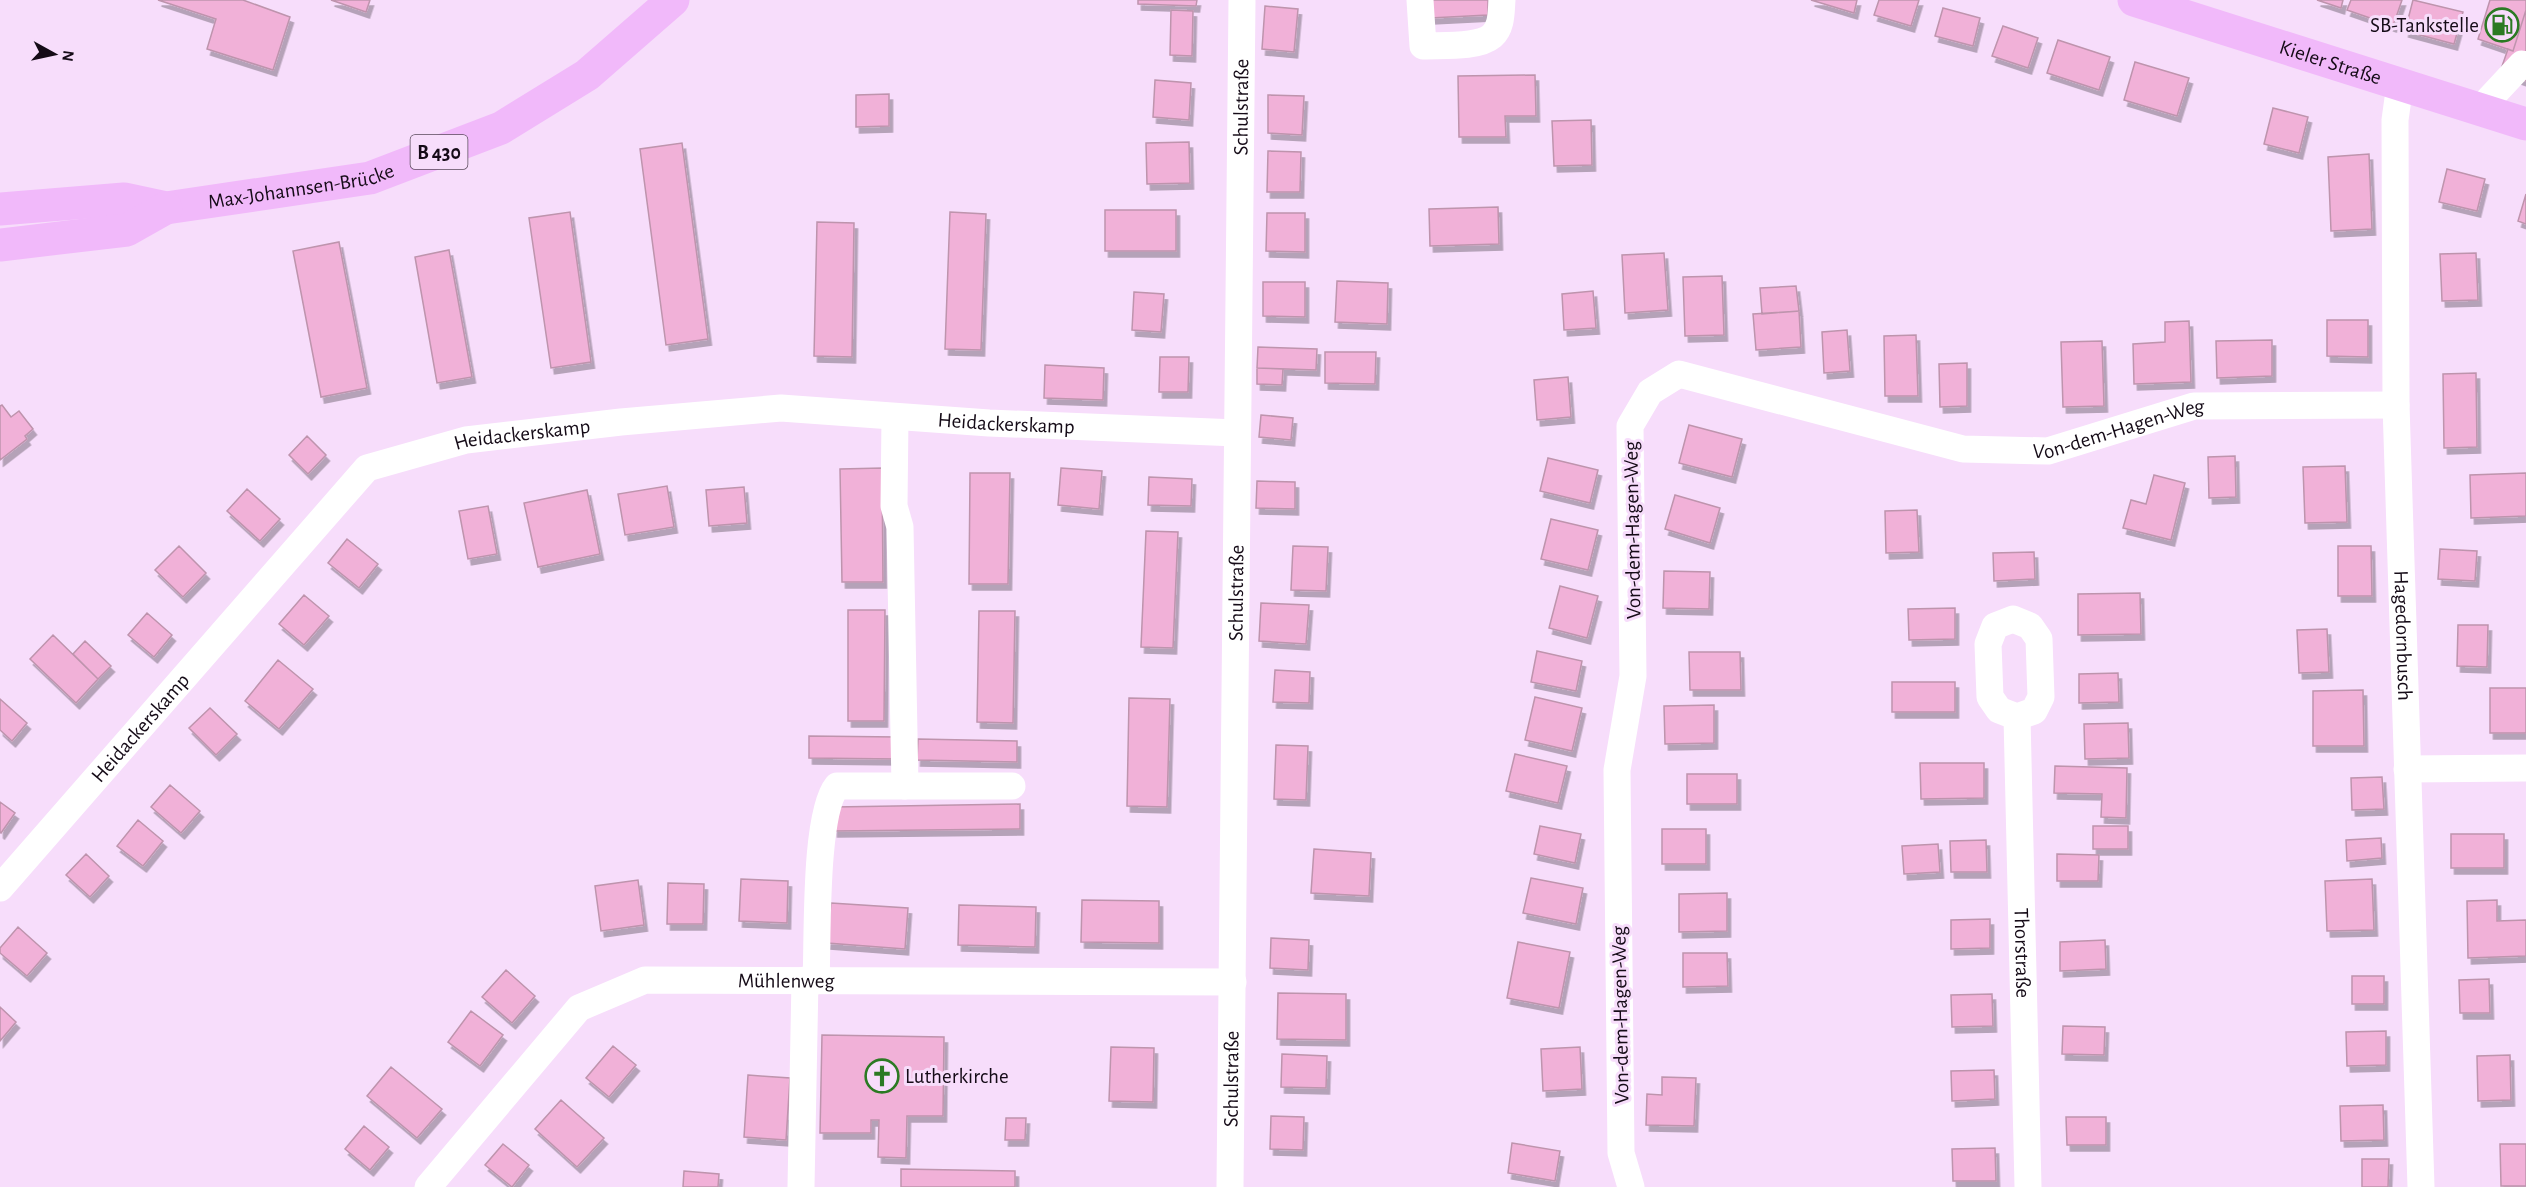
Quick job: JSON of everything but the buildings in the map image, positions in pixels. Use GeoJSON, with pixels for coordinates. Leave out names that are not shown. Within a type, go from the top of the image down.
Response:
{"type":"FeatureCollection","features":[{"type":"Feature","properties":{"kind":"main road","name":"Max-Johannsen-Brücke"},"geometry":{"type":"LineString","coordinates":[[4,206],[124,199],[166,208],[370,178],[501,128],[587,75],[673,0]]}},
{"type":"Feature","properties":{"kind":"main road","name":"Kieler Straße"},"geometry":{"type":"LineString","coordinates":[[2134,0],[2526,124]]}},
{"type":"Feature","properties":{"kind":"main road","name":"Max-Johannsen-Brücke"},"geometry":{"type":"LineString","coordinates":[[0,245],[127,230],[166,208]]}},
{"type":"Feature","properties":{"kind":"street","name":"Schulstraße"},"geometry":{"type":"LineString","coordinates":[[1230,1187],[1242,0]]}},
{"type":"Feature","properties":{"kind":"street"},"geometry":{"type":"LineString","coordinates":[[1420,0],[1423,46],[1471,44],[1491,37],[1501,17],[1502,0]]}},
{"type":"Feature","properties":{"kind":"street"},"geometry":{"type":"LineString","coordinates":[[2480,109],[2522,64],[2526,65]]}},
{"type":"Feature","properties":{"kind":"street","name":"Hagedornbusch"},"geometry":{"type":"LineString","coordinates":[[2400,84],[2395,120],[2396,405],[2421,1187]]}},
{"type":"Feature","properties":{"kind":"street","name":"Von-dem-Hagen-Weg"},"geometry":{"type":"LineString","coordinates":[[1631,1187],[1622,1154],[1617,771],[1634,676],[1630,426],[1650,392],[1678,374],[1964,449],[2048,451],[2194,406],[2396,405]]}},
{"type":"Feature","properties":{"kind":"street","name":"Heidackerskamp"},"geometry":{"type":"LineString","coordinates":[[0,888],[367,468],[466,440],[621,422],[781,408],[989,423],[1237,433]]}},
{"type":"Feature","properties":{"kind":"street"},"geometry":{"type":"LineString","coordinates":[[895,417],[894,506],[900,527],[905,786]]}},
{"type":"Feature","properties":{"kind":"street","name":"Thorstraße"},"geometry":{"type":"LineString","coordinates":[[2017,717],[2028,1187]]}},
{"type":"Feature","properties":{"kind":"street"},"geometry":{"type":"LineString","coordinates":[[2407,769],[2526,768]]}},
{"type":"Feature","properties":{"kind":"street"},"geometry":{"type":"LineString","coordinates":[[801,1187],[811,981],[821,850],[825,813],[830,794],[837,786],[1012,786]]}},
{"type":"Feature","properties":{"kind":"street","name":"Mühlenweg"},"geometry":{"type":"LineString","coordinates":[[429,1187],[579,1008],[645,980],[1233,982]]}},
{"type":"Feature","properties":{"kind":"place","name":"SB-Tankstelle"},"geometry":{"type":"Point","coordinates":[2502,25]}},
{"type":"Feature","properties":{"kind":"place","name":"Lutherkirche"},"geometry":{"type":"Point","coordinates":[882,1076]}}]}
